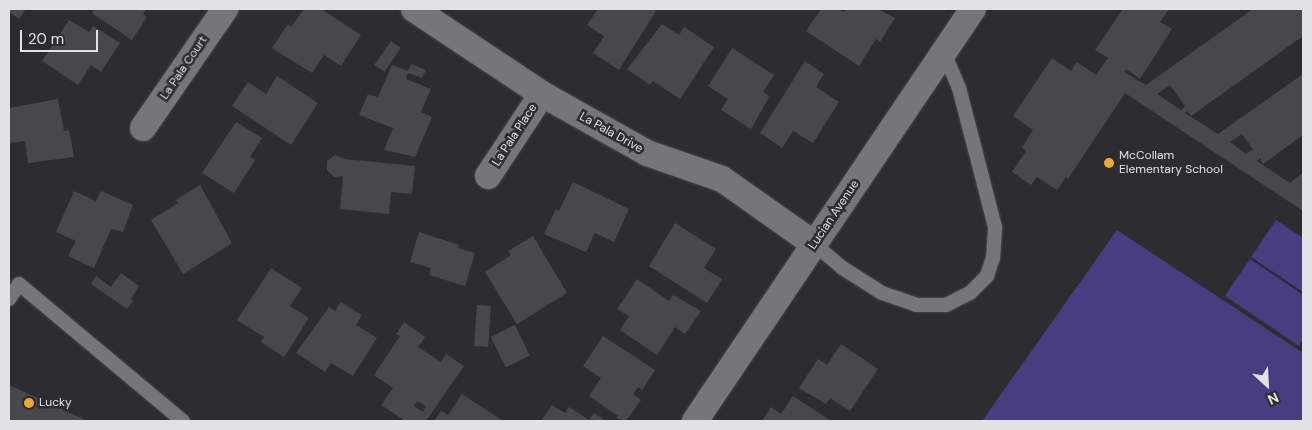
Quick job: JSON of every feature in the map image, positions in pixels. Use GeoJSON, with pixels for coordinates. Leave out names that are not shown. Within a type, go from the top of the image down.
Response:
{"type":"FeatureCollection","features":[{"type":"Feature","properties":{"kind":"street","name":"La Pala Court"},"geometry":{"type":"LineString","coordinates":[[143,128],[225,9]]}},
{"type":"Feature","properties":{"kind":"street","name":"La Pala Drive"},"geometry":{"type":"LineString","coordinates":[[414,9],[542,94],[647,153],[722,179],[814,244]]}},
{"type":"Feature","properties":{"kind":"street","name":"Lucian Avenue"},"geometry":{"type":"LineString","coordinates":[[695,421],[973,9]]}},
{"type":"Feature","properties":{"kind":"street","name":"La Pala Place"},"geometry":{"type":"LineString","coordinates":[[488,176],[542,94]]}},
{"type":"Feature","properties":{"kind":"lane"},"geometry":{"type":"LineString","coordinates":[[814,244],[841,267],[882,293],[916,306],[946,305],[970,293],[986,276],[993,258],[995,227],[959,88],[944,52]]}},
{"type":"Feature","properties":{"kind":"lane"},"geometry":{"type":"LineString","coordinates":[[9,299],[20,284],[183,421]]}},
{"type":"Feature","properties":{"kind":"shaded area"},"geometry":{"type":"Polygon","coordinates":[[[1276,220],[1303,238],[1303,292],[1251,257],[1276,220]]]}},
{"type":"Feature","properties":{"kind":"shaded area"},"geometry":{"type":"Polygon","coordinates":[[[1117,230],[1303,353],[1303,421],[982,421],[1117,230]]]}},
{"type":"Feature","properties":{"kind":"shaded area"},"geometry":{"type":"Polygon","coordinates":[[[1250,259],[1303,295],[1303,339],[1299,346],[1225,296],[1250,259]]]}},
{"type":"Feature","properties":{"kind":"building"},"geometry":{"type":"Polygon","coordinates":[[[9,9],[26,9],[19,19],[9,12],[9,9]]]}},
{"type":"Feature","properties":{"kind":"building"},"geometry":{"type":"Polygon","coordinates":[[[95,9],[146,9],[143,14],[147,17],[132,40],[92,13],[95,9]]]}},
{"type":"Feature","properties":{"kind":"building"},"geometry":{"type":"Polygon","coordinates":[[[304,9],[321,9],[361,35],[341,66],[324,55],[312,73],[272,48],[288,24],[291,27],[304,9]]]}},
{"type":"Feature","properties":{"kind":"building"},"geometry":{"type":"Polygon","coordinates":[[[598,9],[652,9],[656,11],[619,70],[593,53],[604,36],[587,25],[598,9]]]}},
{"type":"Feature","properties":{"kind":"building"},"geometry":{"type":"Polygon","coordinates":[[[821,9],[839,9],[844,12],[846,9],[878,9],[895,18],[880,42],[876,39],[859,66],[806,31],[821,9]]]}},
{"type":"Feature","properties":{"kind":"building"},"geometry":{"type":"Polygon","coordinates":[[[1123,9],[1169,9],[1160,22],[1172,29],[1140,79],[1126,69],[1124,72],[1146,85],[1253,9],[1303,9],[1303,36],[1191,116],[1188,111],[1185,113],[1218,134],[1303,74],[1303,135],[1263,164],[1260,158],[1257,161],[1290,183],[1303,173],[1303,211],[1125,93],[1068,179],[1066,177],[1057,190],[1037,177],[1031,185],[1012,172],[1026,151],[1022,148],[1033,130],[1013,116],[1052,58],[1071,71],[1077,62],[1096,75],[1108,58],[1095,50],[1123,9]],[[1170,85],[1157,94],[1181,110],[1185,106],[1170,85]],[[1242,134],[1230,142],[1246,154],[1253,149],[1242,134]]]}},
{"type":"Feature","properties":{"kind":"building"},"geometry":{"type":"Polygon","coordinates":[[[69,20],[89,32],[93,26],[120,43],[101,72],[91,65],[78,85],[42,61],[69,20]]]}},
{"type":"Feature","properties":{"kind":"building"},"geometry":{"type":"Polygon","coordinates":[[[662,24],[679,35],[684,27],[714,47],[680,99],[653,81],[650,85],[627,69],[662,24]]]}},
{"type":"Feature","properties":{"kind":"building"},"geometry":{"type":"Polygon","coordinates":[[[391,41],[401,48],[384,72],[374,65],[391,41]]]}},
{"type":"Feature","properties":{"kind":"building"},"geometry":{"type":"Polygon","coordinates":[[[732,48],[774,75],[763,92],[769,96],[767,101],[751,129],[721,110],[728,99],[708,86],[732,48]]]}},
{"type":"Feature","properties":{"kind":"building"},"geometry":{"type":"Polygon","coordinates":[[[805,61],[824,74],[816,87],[839,102],[813,143],[793,131],[782,148],[760,133],[805,61]]]}},
{"type":"Feature","properties":{"kind":"building"},"geometry":{"type":"Polygon","coordinates":[[[411,64],[426,70],[422,78],[408,73],[406,79],[431,89],[421,112],[432,117],[415,157],[384,150],[393,128],[359,115],[368,94],[378,97],[392,65],[408,71],[411,64]]]}},
{"type":"Feature","properties":{"kind":"building"},"geometry":{"type":"Polygon","coordinates":[[[277,76],[318,103],[291,145],[232,106],[248,82],[266,94],[277,76]]]}},
{"type":"Feature","properties":{"kind":"building"},"geometry":{"type":"Polygon","coordinates":[[[58,99],[64,131],[69,130],[74,157],[28,163],[25,141],[9,143],[9,108],[58,99]]]}},
{"type":"Feature","properties":{"kind":"building"},"geometry":{"type":"Polygon","coordinates":[[[236,122],[262,138],[250,157],[255,160],[234,193],[202,173],[236,122]]]}},
{"type":"Feature","properties":{"kind":"building"},"geometry":{"type":"Polygon","coordinates":[[[335,155],[345,159],[415,166],[412,194],[391,192],[389,214],[340,209],[343,176],[334,177],[327,170],[327,161],[335,155]]]}},
{"type":"Feature","properties":{"kind":"building"},"geometry":{"type":"Polygon","coordinates":[[[573,182],[629,209],[614,242],[595,233],[586,252],[544,234],[556,209],[559,211],[573,182]]]}},
{"type":"Feature","properties":{"kind":"building"},"geometry":{"type":"Polygon","coordinates":[[[200,185],[232,243],[183,274],[151,220],[178,203],[176,200],[200,185]]]}},
{"type":"Feature","properties":{"kind":"building"},"geometry":{"type":"Polygon","coordinates":[[[74,191],[96,201],[101,191],[133,205],[123,232],[111,229],[94,268],[68,256],[76,241],[56,232],[74,191]]]}},
{"type":"Feature","properties":{"kind":"building"},"geometry":{"type":"Polygon","coordinates":[[[675,223],[716,249],[704,268],[722,279],[707,303],[649,266],[675,223]]]}},
{"type":"Feature","properties":{"kind":"building"},"geometry":{"type":"Polygon","coordinates":[[[419,232],[459,245],[458,248],[475,253],[465,286],[429,275],[431,268],[410,262],[419,232]]]}},
{"type":"Feature","properties":{"kind":"building"},"geometry":{"type":"Polygon","coordinates":[[[533,236],[567,293],[517,324],[485,272],[511,255],[508,251],[533,236]]]}},
{"type":"Feature","properties":{"kind":"building"},"geometry":{"type":"Polygon","coordinates":[[[271,268],[302,288],[290,306],[309,318],[284,357],[261,342],[264,337],[237,320],[271,268]]]}},
{"type":"Feature","properties":{"kind":"building"},"geometry":{"type":"Polygon","coordinates":[[[121,273],[139,286],[131,299],[133,301],[127,309],[91,284],[96,276],[111,287],[121,273]]]}},
{"type":"Feature","properties":{"kind":"building"},"geometry":{"type":"Polygon","coordinates":[[[637,279],[669,301],[673,295],[701,311],[685,334],[675,327],[657,355],[620,330],[629,316],[617,309],[637,279]]]}},
{"type":"Feature","properties":{"kind":"building"},"geometry":{"type":"Polygon","coordinates":[[[341,302],[362,315],[356,325],[377,338],[353,376],[331,363],[325,372],[296,353],[329,307],[335,311],[341,302]]]}},
{"type":"Feature","properties":{"kind":"building"},"geometry":{"type":"Polygon","coordinates":[[[477,305],[491,306],[488,347],[474,346],[477,305]]]}},
{"type":"Feature","properties":{"kind":"building"},"geometry":{"type":"Polygon","coordinates":[[[404,322],[425,337],[418,347],[441,362],[446,354],[464,366],[426,421],[404,420],[381,405],[393,388],[374,375],[400,336],[396,334],[404,322]],[[417,401],[414,406],[423,412],[426,406],[417,401]]]}},
{"type":"Feature","properties":{"kind":"building"},"geometry":{"type":"Polygon","coordinates":[[[515,325],[530,356],[506,367],[491,337],[515,325]]]}},
{"type":"Feature","properties":{"kind":"building"},"geometry":{"type":"Polygon","coordinates":[[[603,336],[655,370],[642,390],[638,387],[633,394],[641,400],[626,421],[616,418],[618,416],[589,396],[601,378],[583,366],[603,336]]]}},
{"type":"Feature","properties":{"kind":"building"},"geometry":{"type":"Polygon","coordinates":[[[841,344],[878,369],[850,411],[830,398],[826,404],[799,388],[818,359],[827,365],[841,344]]]}},
{"type":"Feature","properties":{"kind":"building","name":"Lucky"},"geometry":{"type":"Polygon","coordinates":[[[9,385],[88,421],[9,421],[9,385]]]}},
{"type":"Feature","properties":{"kind":"building"},"geometry":{"type":"Polygon","coordinates":[[[462,394],[503,421],[434,421],[441,411],[448,415],[462,394]]]}},
{"type":"Feature","properties":{"kind":"building"},"geometry":{"type":"Polygon","coordinates":[[[793,396],[831,421],[762,421],[771,407],[781,414],[793,396]]]}},
{"type":"Feature","properties":{"kind":"building"},"geometry":{"type":"Polygon","coordinates":[[[552,405],[565,413],[569,407],[589,420],[594,413],[606,421],[541,421],[552,405]]]}},
{"type":"Feature","properties":{"kind":"place","name":"McCollam Elementary School"},"geometry":{"type":"Point","coordinates":[1109,163]}},
{"type":"Feature","properties":{"kind":"place","name":"Lucky"},"geometry":{"type":"Point","coordinates":[29,403]}}]}
